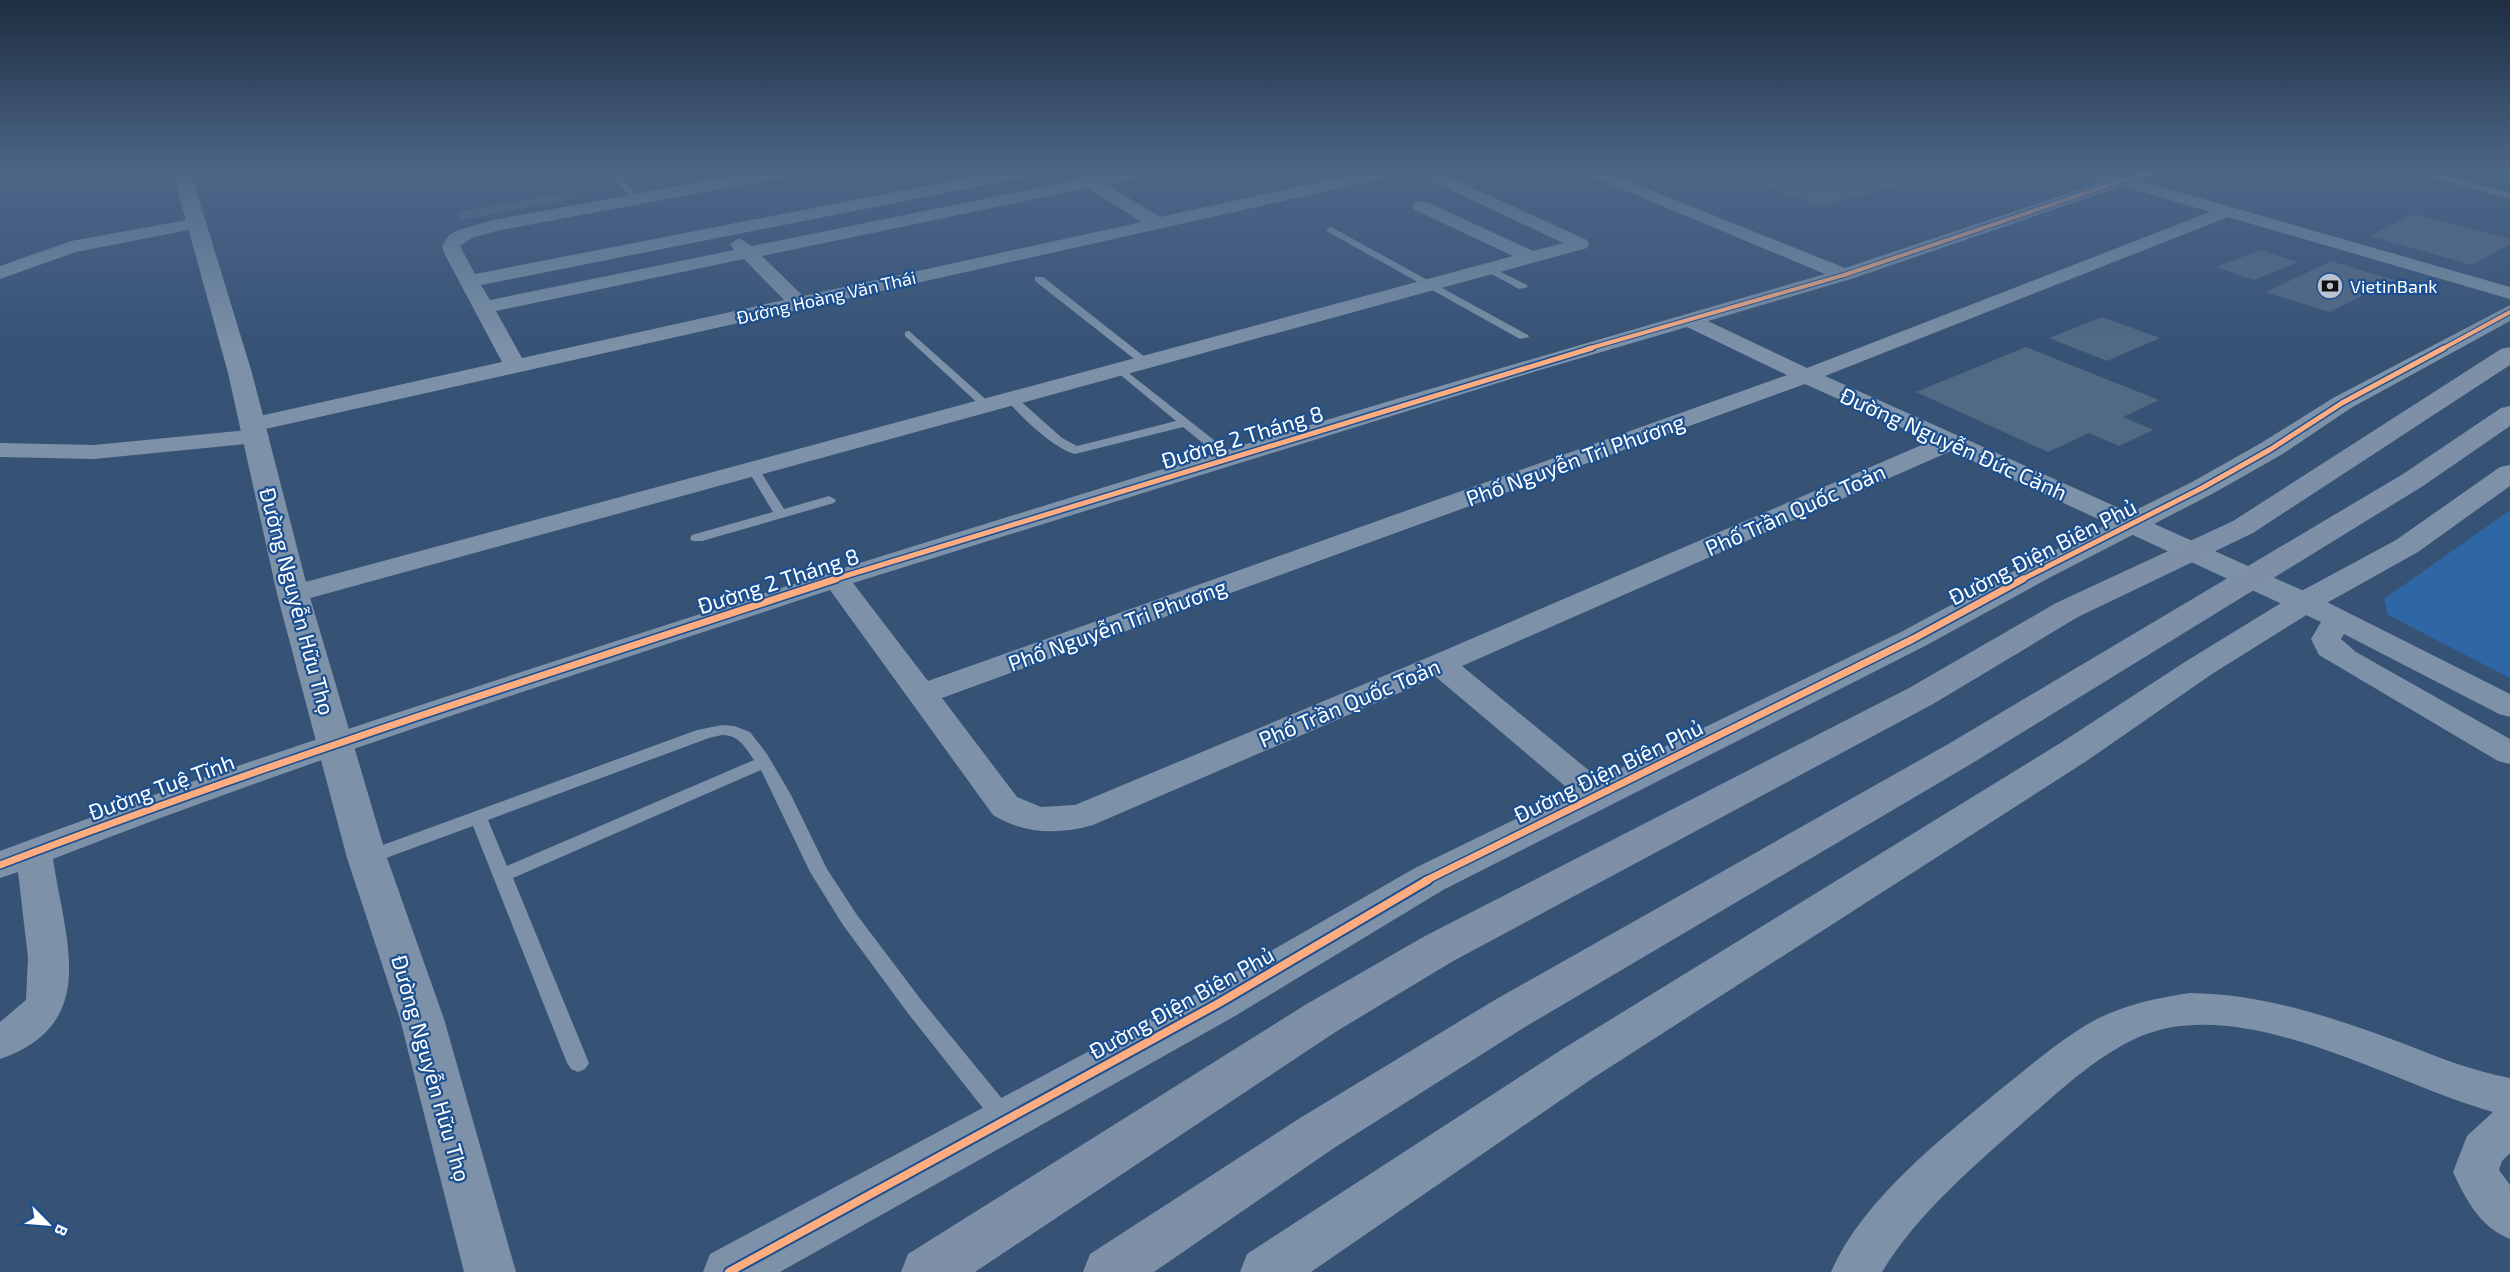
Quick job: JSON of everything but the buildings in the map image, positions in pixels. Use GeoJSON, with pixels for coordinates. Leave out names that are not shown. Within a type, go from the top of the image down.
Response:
{"type":"FeatureCollection","features":[{"type":"Feature","properties":{"kind":"highway"},"geometry":{"type":"LineString","coordinates":[[927,1272],[975,1244],[1321,1018],[1440,948],[1921,696],[2067,610],[2243,527],[2281,505],[2362,448],[2510,354]]}},
{"type":"Feature","properties":{"kind":"highway"},"geometry":{"type":"LineString","coordinates":[[1109,1272],[1317,1133],[1509,1014],[1953,758],[2413,480],[2510,414]]}},
{"type":"Feature","properties":{"kind":"street"},"geometry":{"type":"LineString","coordinates":[[0,273],[70,247],[164,229]]}},
{"type":"Feature","properties":{"kind":"street","name":"Đường Nguyễn Hữu Thọ"},"geometry":{"type":"LineString","coordinates":[[200,229],[256,430],[293,594],[367,858],[422,1019],[490,1272]]}},
{"type":"Feature","properties":{"kind":"street"},"geometry":{"type":"LineString","coordinates":[[488,229],[465,234],[456,239],[452,246],[516,367]]}},
{"type":"Feature","properties":{"kind":"street"},"geometry":{"type":"LineString","coordinates":[[471,281],[739,229]]}},
{"type":"Feature","properties":{"kind":"street"},"geometry":{"type":"LineString","coordinates":[[485,307],[868,229]]}},
{"type":"Feature","properties":{"kind":"street","name":"Đường Hoàng Văn Thái"},"geometry":{"type":"LineString","coordinates":[[0,450],[94,452],[256,430],[516,367],[1134,229]]}},
{"type":"Feature","properties":{"kind":"street"},"geometry":{"type":"LineString","coordinates":[[1471,229],[1530,257]]}},
{"type":"Feature","properties":{"kind":"street"},"geometry":{"type":"LineString","coordinates":[[293,594],[752,467],[1121,370],[1580,244],[1549,229]]}},
{"type":"Feature","properties":{"kind":"street"},"geometry":{"type":"LineString","coordinates":[[1731,229],[1844,275]]}},
{"type":"Feature","properties":{"kind":"street","name":"Đường 2 Tháng 8"},"geometry":{"type":"LineString","coordinates":[[336,744],[836,579],[1229,458],[1844,275],[1980,229]]}},
{"type":"Feature","properties":{"kind":"street","name":"Phố Nguyễn Tri Phương"},"geometry":{"type":"LineString","coordinates":[[920,694],[1806,376],[2181,229]]}},
{"type":"Feature","properties":{"kind":"street"},"geometry":{"type":"LineString","coordinates":[[2286,229],[2510,293]]}},
{"type":"Feature","properties":{"kind":"street"},"geometry":{"type":"LineString","coordinates":[[726,232],[799,303]]}},
{"type":"Feature","properties":{"kind":"street","name":"Đường Điện Biên Phủ"},"geometry":{"type":"LineString","coordinates":[[729,1272],[1219,1003],[1429,879],[1913,639],[2271,449],[2342,404],[2510,312]]}},
{"type":"Feature","properties":{"kind":"street","name":"Đường Nguyễn Đức Cảnh"},"geometry":{"type":"LineString","coordinates":[[1690,320],[1950,442],[2253,578],[2510,707]]}},
{"type":"Feature","properties":{"kind":"street","name":"Phố Trần Quốc Toản"},"geometry":{"type":"LineString","coordinates":[[836,579],[1005,806],[1019,815],[1036,821],[1056,820],[1080,816],[1440,664],[1950,442]]}},
{"type":"Feature","properties":{"kind":"street"},"geometry":{"type":"LineString","coordinates":[[1266,1272],[1577,1064],[2075,751],[2200,667],[2321,611],[2510,473]]}},
{"type":"Feature","properties":{"kind":"street"},"geometry":{"type":"LineString","coordinates":[[2321,611],[2330,648],[2345,659],[2510,753]]}},
{"type":"Feature","properties":{"kind":"street"},"geometry":{"type":"LineString","coordinates":[[1440,664],[1598,795]]}},
{"type":"Feature","properties":{"kind":"street","name":"Đường Tuệ Tĩnh"},"geometry":{"type":"LineString","coordinates":[[17,859],[141,811],[336,744]]}},
{"type":"Feature","properties":{"kind":"street"},"geometry":{"type":"LineString","coordinates":[[0,1042],[28,1025],[45,1008],[50,994],[50,971],[17,859]]}},
{"type":"Feature","properties":{"kind":"street"},"geometry":{"type":"LineString","coordinates":[[1856,1272],[1894,1220],[1971,1141],[2085,1049],[2125,1025],[2157,1014],[2200,1010],[2233,1011],[2272,1017],[2357,1044],[2466,1086],[2510,1097]]}},
{"type":"Feature","properties":{"kind":"street"},"geometry":{"type":"LineString","coordinates":[[2510,1124],[2483,1150],[2476,1172],[2489,1195],[2510,1217]]}},
{"type":"Feature","properties":{"kind":"lane"},"geometry":{"type":"LineString","coordinates":[[1331,230],[1524,337]]}},
{"type":"Feature","properties":{"kind":"lane"},"geometry":{"type":"LineString","coordinates":[[1487,268],[1523,286]]}},
{"type":"Feature","properties":{"kind":"lane"},"geometry":{"type":"LineString","coordinates":[[1040,279],[1146,363]]}},
{"type":"Feature","properties":{"kind":"lane"},"geometry":{"type":"LineString","coordinates":[[909,334],[987,406]]}},
{"type":"Feature","properties":{"kind":"lane"},"geometry":{"type":"LineString","coordinates":[[1121,370],[1183,423],[1229,458]]}},
{"type":"Feature","properties":{"kind":"lane"},"geometry":{"type":"LineString","coordinates":[[1012,399],[1058,441],[1075,450],[1183,423]]}},
{"type":"Feature","properties":{"kind":"lane"},"geometry":{"type":"LineString","coordinates":[[752,467],[780,513]]}},
{"type":"Feature","properties":{"kind":"lane"},"geometry":{"type":"LineString","coordinates":[[697,538],[829,500]]}},
{"type":"Feature","properties":{"kind":"lane"},"geometry":{"type":"LineString","coordinates":[[367,858],[718,730],[741,733],[764,762],[823,878],[851,922],[1005,1119]]}},
{"type":"Feature","properties":{"kind":"lane"},"geometry":{"type":"LineString","coordinates":[[503,875],[764,762]]}},
{"type":"Feature","properties":{"kind":"lane"},"geometry":{"type":"LineString","coordinates":[[478,816],[578,1063]]}},
{"type":"Feature","properties":{"kind":"shaded area"},"geometry":{"type":"Polygon","coordinates":[[[2510,510],[2510,678],[2388,615],[2384,599],[2510,510]]]}},
{"type":"Feature","properties":{"kind":"cycle path"},"geometry":{"type":"LineString","coordinates":[[0,865],[141,811],[336,744],[836,579],[1532,365],[1844,275],[1978,229]]}},
{"type":"Feature","properties":{"kind":"cycle path"},"geometry":{"type":"LineString","coordinates":[[729,1272],[1219,1003],[1429,879],[1913,639],[2038,571],[2202,488],[2271,449],[2342,403],[2510,312]]}},
{"type":"Feature","properties":{"kind":"place","name":"VietinBank"},"geometry":{"type":"Point","coordinates":[2330,286]}}]}
